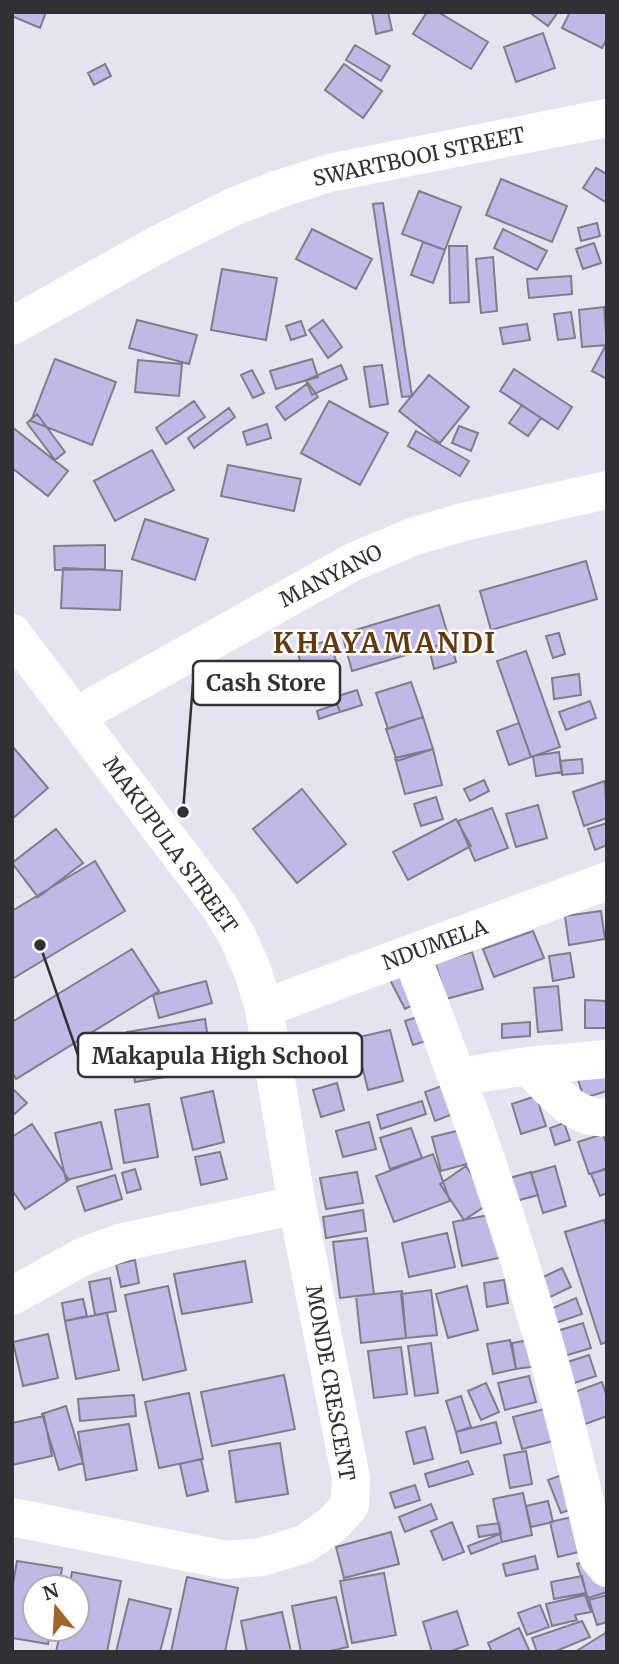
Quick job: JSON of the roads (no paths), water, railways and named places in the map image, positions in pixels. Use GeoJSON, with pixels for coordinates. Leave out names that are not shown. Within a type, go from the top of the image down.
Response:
{"type":"FeatureCollection","features":[{"type":"Feature","properties":{"kind":"street","name":"SWARTBOOI STREET"},"geometry":{"type":"LineString","coordinates":[[12,326],[157,245],[233,207],[276,190],[329,173],[607,118]]}},
{"type":"Feature","properties":{"kind":"street","name":"MANYANO"},"geometry":{"type":"LineString","coordinates":[[76,716],[353,562],[412,537],[463,522],[607,490]]}},
{"type":"Feature","properties":{"kind":"street","name":"MAKUPULA STREET"},"geometry":{"type":"LineString","coordinates":[[12,633],[219,906],[237,936],[252,969],[264,1009],[297,1205]]}},
{"type":"Feature","properties":{"kind":"street","name":"NDUMELA"},"geometry":{"type":"LineString","coordinates":[[264,1009],[607,881]]}},
{"type":"Feature","properties":{"kind":"street"},"geometry":{"type":"LineString","coordinates":[[411,954],[457,1077],[536,1315],[598,1557],[607,1568]]}},
{"type":"Feature","properties":{"kind":"street"},"geometry":{"type":"LineString","coordinates":[[457,1077],[528,1066],[607,1059]]}},
{"type":"Feature","properties":{"kind":"street"},"geometry":{"type":"LineString","coordinates":[[528,1066],[570,1108],[598,1118],[607,1117]]}},
{"type":"Feature","properties":{"kind":"street"},"geometry":{"type":"LineString","coordinates":[[12,1296],[84,1256],[123,1242],[297,1205]]}},
{"type":"Feature","properties":{"kind":"street","name":"MONDE CRESCENT"},"geometry":{"type":"LineString","coordinates":[[12,1517],[226,1560],[262,1557],[304,1544],[332,1525],[349,1505],[351,1478],[297,1205]]}},
{"type":"Feature","properties":{"kind":"place","name":"Cash Store"},"geometry":{"type":"Point","coordinates":[183,812]}},
{"type":"Feature","properties":{"kind":"place","name":"Makapula High School"},"geometry":{"type":"Point","coordinates":[40,945]}},
{"type":"Feature","properties":{"kind":"district","name":"KHAYAMANDI"},"geometry":{"type":"Point","coordinates":[385,643]}}]}
